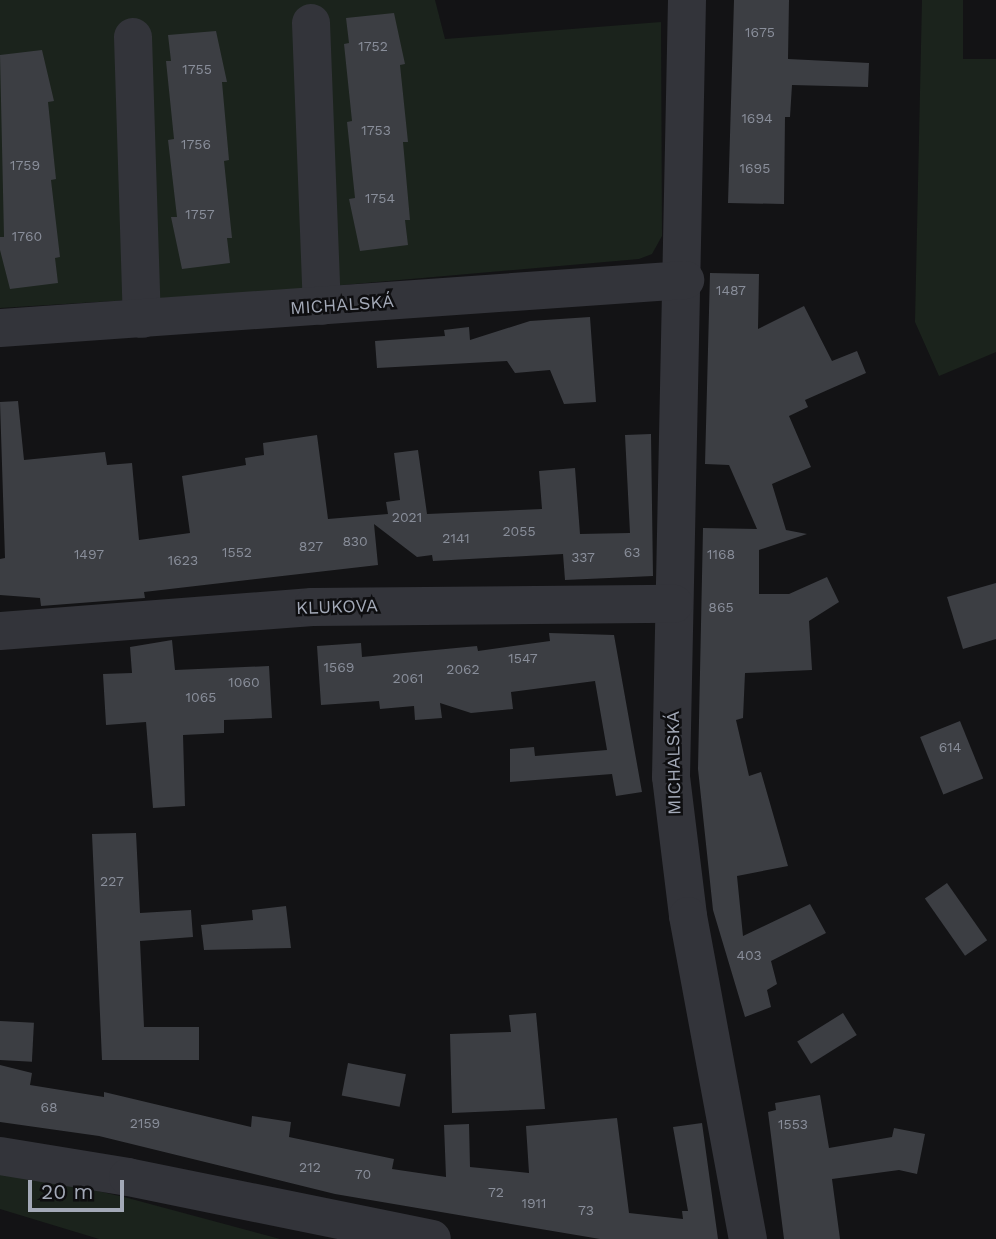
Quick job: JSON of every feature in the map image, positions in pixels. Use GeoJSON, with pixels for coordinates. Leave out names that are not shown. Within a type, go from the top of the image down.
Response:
{"type":"FeatureCollection","features":[{"type":"Feature","properties":{"kind":"street","name":"MICHALSKÁ"},"geometry":{"type":"LineString","coordinates":[[687,0],[685,280],[671,777],[678,849],[748,1239]]}},
{"type":"Feature","properties":{"kind":"street"},"geometry":{"type":"LineString","coordinates":[[311,23],[322,306]]}},
{"type":"Feature","properties":{"kind":"street"},"geometry":{"type":"LineString","coordinates":[[133,37],[142,319]]}},
{"type":"Feature","properties":{"kind":"street","name":"MICHALSKÁ"},"geometry":{"type":"LineString","coordinates":[[0,328],[685,280]]}},
{"type":"Feature","properties":{"kind":"street","name":"KLUKOVA"},"geometry":{"type":"LineString","coordinates":[[0,631],[312,607],[674,604]]}},
{"type":"Feature","properties":{"kind":"street"},"geometry":{"type":"LineString","coordinates":[[0,1156],[128,1177],[432,1239]]}},
{"type":"Feature","properties":{"kind":"shaded area"},"geometry":{"type":"Polygon","coordinates":[[[0,0],[435,0],[445,39],[661,22],[662,236],[652,254],[639,259],[275,291],[0,308],[0,0]]]}},
{"type":"Feature","properties":{"kind":"shaded area"},"geometry":{"type":"Polygon","coordinates":[[[922,0],[963,0],[963,59],[996,59],[996,352],[939,376],[915,322],[922,0]]]}},
{"type":"Feature","properties":{"kind":"shaded area"},"geometry":{"type":"Polygon","coordinates":[[[0,1169],[124,1197],[280,1239],[99,1239],[0,1209],[0,1169]]]}},
{"type":"Feature","properties":{"kind":"building"},"geometry":{"type":"Polygon","coordinates":[[[734,0],[789,0],[788,59],[869,63],[868,87],[792,85],[790,117],[785,117],[784,204],[728,203],[734,0]]]}},
{"type":"Feature","properties":{"kind":"building"},"geometry":{"type":"Polygon","coordinates":[[[394,13],[405,64],[400,65],[408,142],[403,142],[410,220],[405,220],[408,245],[360,251],[349,199],[355,198],[347,122],[352,121],[344,44],[349,43],[346,18],[394,13]]]}},
{"type":"Feature","properties":{"kind":"building"},"geometry":{"type":"Polygon","coordinates":[[[216,31],[227,82],[222,82],[229,160],[224,161],[232,238],[227,238],[230,263],[182,269],[171,217],[177,217],[168,140],[174,139],[166,61],[171,61],[168,35],[216,31]]]}},
{"type":"Feature","properties":{"kind":"building"},"geometry":{"type":"Polygon","coordinates":[[[42,50],[54,101],[48,102],[56,179],[51,180],[60,257],[55,258],[58,283],[10,289],[0,250],[0,237],[4,237],[0,55],[42,50]]]}},
{"type":"Feature","properties":{"kind":"building"},"geometry":{"type":"Polygon","coordinates":[[[710,273],[759,274],[758,329],[804,306],[832,361],[857,351],[866,373],[805,400],[808,407],[789,416],[811,467],[772,484],[786,530],[807,534],[759,550],[759,594],[789,594],[827,577],[839,602],[809,621],[812,670],[745,673],[743,718],[736,720],[749,776],[761,772],[788,866],[737,876],[743,936],[810,904],[826,933],[771,961],[777,984],[767,990],[771,1007],[745,1017],[713,910],[698,769],[703,528],[757,529],[729,465],[705,464],[710,273]]]}},
{"type":"Feature","properties":{"kind":"building"},"geometry":{"type":"Polygon","coordinates":[[[590,317],[596,402],[564,404],[550,370],[515,373],[507,361],[377,368],[375,341],[445,336],[444,330],[469,327],[470,340],[530,321],[590,317]]]}},
{"type":"Feature","properties":{"kind":"building"},"geometry":{"type":"Polygon","coordinates":[[[18,401],[24,460],[105,452],[107,465],[132,463],[139,540],[190,533],[182,476],[246,465],[245,458],[264,455],[263,443],[317,435],[328,519],[388,514],[386,502],[400,500],[394,453],[418,450],[427,514],[542,509],[539,471],[575,468],[580,534],[630,533],[625,435],[651,434],[653,576],[565,580],[563,554],[433,561],[432,555],[417,557],[374,524],[378,565],[144,592],[145,598],[41,606],[40,598],[0,595],[0,559],[5,558],[0,402],[18,401]]]}},
{"type":"Feature","properties":{"kind":"building"},"geometry":{"type":"Polygon","coordinates":[[[996,583],[996,639],[963,649],[947,597],[996,583]]]}},
{"type":"Feature","properties":{"kind":"building"},"geometry":{"type":"Polygon","coordinates":[[[549,633],[614,635],[642,792],[616,796],[612,774],[510,782],[510,749],[534,747],[535,756],[607,750],[595,681],[511,692],[513,709],[471,713],[440,703],[442,718],[415,720],[414,706],[380,709],[379,701],[321,705],[317,646],[361,643],[362,657],[477,646],[478,651],[550,641],[549,633]]]}},
{"type":"Feature","properties":{"kind":"building"},"geometry":{"type":"Polygon","coordinates":[[[172,640],[175,670],[269,666],[272,718],[224,720],[224,733],[183,735],[185,806],[153,808],[146,722],[106,725],[103,674],[132,673],[130,647],[172,640]]]}},
{"type":"Feature","properties":{"kind":"building"},"geometry":{"type":"Polygon","coordinates":[[[960,721],[983,778],[943,795],[920,737],[960,721]]]}},
{"type":"Feature","properties":{"kind":"building"},"geometry":{"type":"Polygon","coordinates":[[[136,833],[140,913],[191,910],[193,937],[140,941],[144,1027],[199,1027],[199,1060],[102,1060],[92,834],[136,833]]]}},
{"type":"Feature","properties":{"kind":"building"},"geometry":{"type":"Polygon","coordinates":[[[947,883],[987,940],[965,956],[925,898],[947,883]]]}},
{"type":"Feature","properties":{"kind":"building"},"geometry":{"type":"Polygon","coordinates":[[[286,906],[291,948],[204,950],[201,925],[253,920],[252,910],[286,906]]]}},
{"type":"Feature","properties":{"kind":"building"},"geometry":{"type":"Polygon","coordinates":[[[536,1013],[545,1109],[452,1113],[450,1034],[511,1032],[509,1015],[536,1013]]]}},
{"type":"Feature","properties":{"kind":"building"},"geometry":{"type":"Polygon","coordinates":[[[843,1013],[857,1035],[811,1064],[797,1042],[843,1013]]]}},
{"type":"Feature","properties":{"kind":"building"},"geometry":{"type":"Polygon","coordinates":[[[0,1021],[34,1023],[32,1062],[0,1060],[0,1021]]]}},
{"type":"Feature","properties":{"kind":"building"},"geometry":{"type":"Polygon","coordinates":[[[348,1063],[406,1074],[400,1107],[342,1095],[348,1063]]]}},
{"type":"Feature","properties":{"kind":"building"},"geometry":{"type":"Polygon","coordinates":[[[0,1065],[32,1073],[30,1085],[104,1097],[104,1092],[251,1127],[252,1116],[291,1122],[289,1137],[394,1159],[392,1169],[446,1177],[444,1125],[469,1124],[470,1167],[529,1173],[526,1126],[617,1118],[629,1213],[683,1219],[682,1211],[688,1211],[673,1127],[702,1123],[718,1239],[600,1239],[335,1194],[99,1136],[0,1122],[0,1065]]]}},
{"type":"Feature","properties":{"kind":"building"},"geometry":{"type":"Polygon","coordinates":[[[820,1095],[829,1148],[892,1137],[894,1128],[925,1134],[917,1174],[899,1170],[832,1179],[840,1239],[784,1239],[768,1112],[776,1110],[775,1103],[820,1095]]]}}]}
